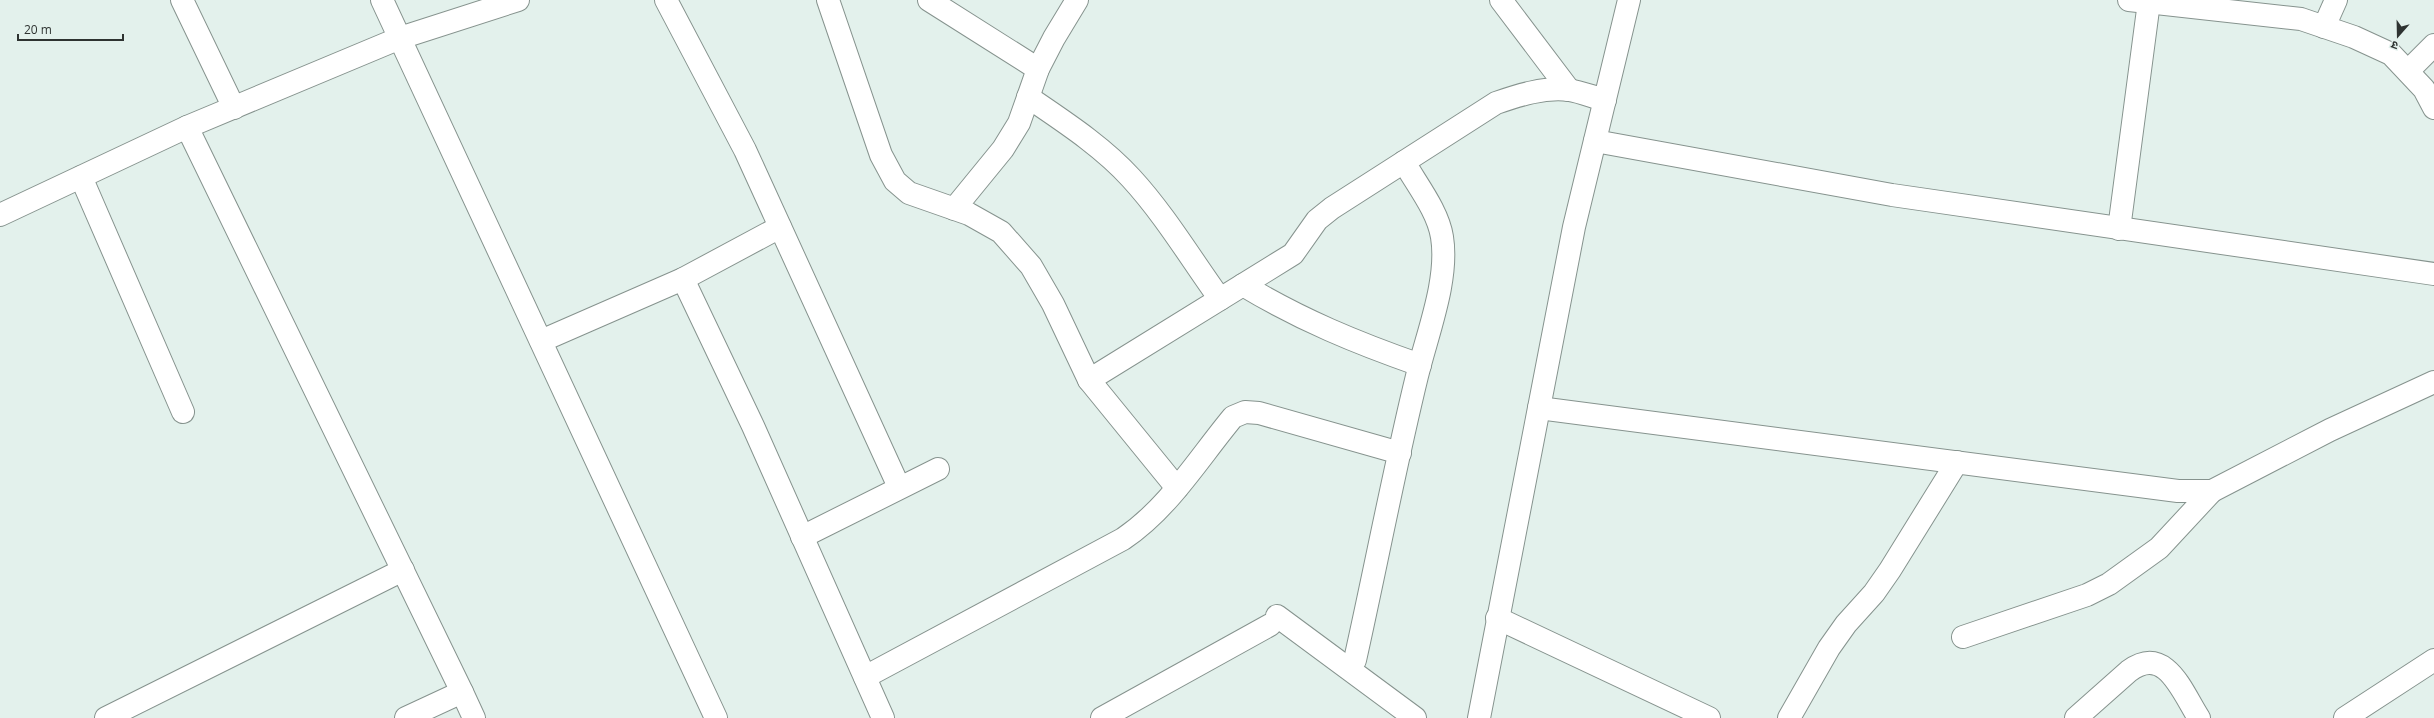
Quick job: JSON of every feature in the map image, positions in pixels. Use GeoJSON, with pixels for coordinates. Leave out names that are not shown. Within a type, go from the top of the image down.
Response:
{"type":"FeatureCollection","features":[{"type":"Feature","properties":{"kind":"street"},"geometry":{"type":"LineString","coordinates":[[182,0],[234,108]]}},
{"type":"Feature","properties":{"kind":"street"},"geometry":{"type":"LineString","coordinates":[[382,0],[716,718]]}},
{"type":"Feature","properties":{"kind":"street"},"geometry":{"type":"LineString","coordinates":[[0,215],[187,127],[400,38],[518,0]]}},
{"type":"Feature","properties":{"kind":"street"},"geometry":{"type":"LineString","coordinates":[[666,0],[745,150],[899,487]]}},
{"type":"Feature","properties":{"kind":"street"},"geometry":{"type":"LineString","coordinates":[[828,0],[881,154],[895,181],[909,193],[970,214],[1001,232],[1031,266],[1053,304],[1089,380],[1177,488]]}},
{"type":"Feature","properties":{"kind":"street"},"geometry":{"type":"LineString","coordinates":[[929,0],[1038,69]]}},
{"type":"Feature","properties":{"kind":"street"},"geometry":{"type":"LineString","coordinates":[[954,209],[1003,149],[1019,123],[1038,69],[1054,38],[1077,0]]}},
{"type":"Feature","properties":{"kind":"street"},"geometry":{"type":"LineString","coordinates":[[1501,0],[1569,90]]}},
{"type":"Feature","properties":{"kind":"street"},"geometry":{"type":"LineString","coordinates":[[1479,718],[1497,618],[1574,227],[1629,0]]}},
{"type":"Feature","properties":{"kind":"street"},"geometry":{"type":"LineString","coordinates":[[2324,27],[2336,0]]}},
{"type":"Feature","properties":{"kind":"street"},"geometry":{"type":"LineString","coordinates":[[2119,229],[2139,1],[2302,19],[2354,37],[2390,54],[2424,89],[2434,108]]}},
{"type":"Feature","properties":{"kind":"street"},"geometry":{"type":"LineString","coordinates":[[2408,72],[2434,45]]}},
{"type":"Feature","properties":{"kind":"street"},"geometry":{"type":"LineString","coordinates":[[1089,380],[1293,254],[1317,220],[1332,208],[1496,103],[1521,94],[1544,90],[1569,90],[1605,100]]}},
{"type":"Feature","properties":{"kind":"street"},"geometry":{"type":"LineString","coordinates":[[1028,97],[1107,156],[1130,178],[1154,205],[1220,299]]}},
{"type":"Feature","properties":{"kind":"street"},"geometry":{"type":"LineString","coordinates":[[187,127],[474,718]]}},
{"type":"Feature","properties":{"kind":"street"},"geometry":{"type":"LineString","coordinates":[[1595,141],[1892,195],[2434,274]]}},
{"type":"Feature","properties":{"kind":"street"},"geometry":{"type":"LineString","coordinates":[[1355,660],[1400,453],[1438,293],[1443,248],[1436,218],[1404,162]]}},
{"type":"Feature","properties":{"kind":"street"},"geometry":{"type":"LineString","coordinates":[[81,177],[183,412]]}},
{"type":"Feature","properties":{"kind":"street"},"geometry":{"type":"LineString","coordinates":[[541,341],[683,279],[780,227]]}},
{"type":"Feature","properties":{"kind":"street"},"geometry":{"type":"LineString","coordinates":[[683,279],[753,426],[883,718]]}},
{"type":"Feature","properties":{"kind":"street"},"geometry":{"type":"LineString","coordinates":[[1243,285],[1307,321],[1374,350],[1420,366]]}},
{"type":"Feature","properties":{"kind":"street"},"geometry":{"type":"LineString","coordinates":[[1963,637],[2087,595],[2109,584],[2159,548],[2212,491],[2330,430],[2434,382]]}},
{"type":"Feature","properties":{"kind":"street"},"geometry":{"type":"LineString","coordinates":[[1539,408],[2178,491],[2212,491]]}},
{"type":"Feature","properties":{"kind":"street"},"geometry":{"type":"LineString","coordinates":[[865,677],[1123,539],[1144,524],[1177,488],[1233,417],[1245,412],[1259,412],[1400,453]]}},
{"type":"Feature","properties":{"kind":"street"},"geometry":{"type":"LineString","coordinates":[[1789,718],[1829,648],[1846,624],[1874,594],[1957,462]]}},
{"type":"Feature","properties":{"kind":"street"},"geometry":{"type":"LineString","coordinates":[[802,537],[899,487],[938,469]]}},
{"type":"Feature","properties":{"kind":"street"},"geometry":{"type":"LineString","coordinates":[[106,718],[403,570]]}},
{"type":"Feature","properties":{"kind":"street"},"geometry":{"type":"LineString","coordinates":[[1497,618],[1709,718]]}},
{"type":"Feature","properties":{"kind":"street"},"geometry":{"type":"LineString","coordinates":[[1102,718],[1274,620],[1415,718]]}},
{"type":"Feature","properties":{"kind":"street"},"geometry":{"type":"LineString","coordinates":[[2345,718],[2434,660]]}},
{"type":"Feature","properties":{"kind":"street"},"geometry":{"type":"LineString","coordinates":[[2076,718],[2138,665],[2152,661],[2160,663],[2169,671],[2199,718]]}},
{"type":"Feature","properties":{"kind":"street"},"geometry":{"type":"LineString","coordinates":[[406,718],[462,692]]}}]}
